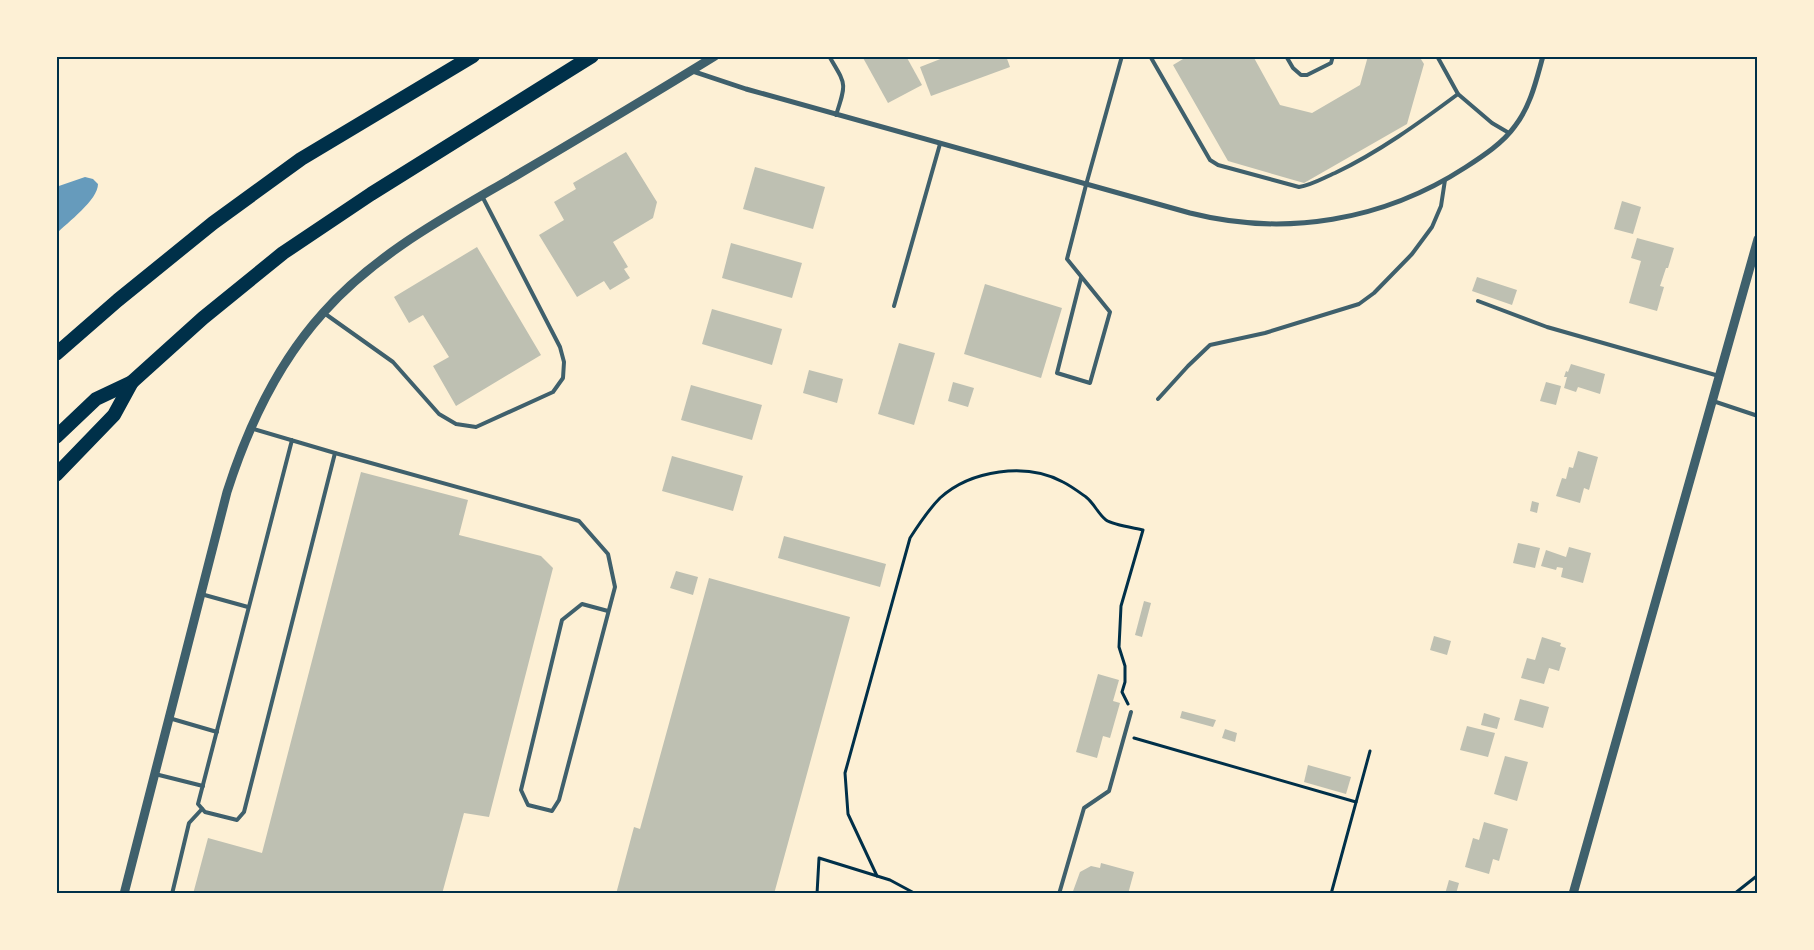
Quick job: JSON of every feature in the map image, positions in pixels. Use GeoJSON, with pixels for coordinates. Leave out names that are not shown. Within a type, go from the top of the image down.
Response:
{"type":"FeatureCollection","features":[{"type":"Feature","properties":{"kind":"highway"},"geometry":{"type":"LineString","coordinates":[[56,354],[118,300],[213,223],[301,159],[473,56]]}},
{"type":"Feature","properties":{"kind":"highway"},"geometry":{"type":"LineString","coordinates":[[56,437],[96,399],[132,382],[203,318],[283,253],[371,194],[592,56]]}},
{"type":"Feature","properties":{"kind":"highway"},"geometry":{"type":"LineString","coordinates":[[56,475],[114,415],[132,382]]}},
{"type":"Feature","properties":{"kind":"street"},"geometry":{"type":"LineString","coordinates":[[124,894],[228,492],[250,428],[282,368],[306,333],[358,278],[397,249],[715,56]]}},
{"type":"Feature","properties":{"kind":"street"},"geometry":{"type":"LineString","coordinates":[[692,71],[836,115],[1086,185],[1221,220],[1257,224],[1291,224],[1360,214],[1395,204],[1428,190],[1479,159],[1509,133],[1528,106],[1543,56]]}},
{"type":"Feature","properties":{"kind":"street"},"geometry":{"type":"LineString","coordinates":[[1573,894],[1758,239]]}},
{"type":"Feature","properties":{"kind":"lane"},"geometry":{"type":"LineString","coordinates":[[829,56],[844,83],[844,93],[836,115]]}},
{"type":"Feature","properties":{"kind":"lane"},"geometry":{"type":"LineString","coordinates":[[1081,278],[1057,373],[1090,383],[1110,312],[1067,259],[1122,56]]}},
{"type":"Feature","properties":{"kind":"lane"},"geometry":{"type":"LineString","coordinates":[[1150,56],[1210,160],[1218,165],[1299,187],[1309,185],[1358,162],[1412,128],[1458,94]]}},
{"type":"Feature","properties":{"kind":"lane"},"geometry":{"type":"LineString","coordinates":[[1286,56],[1293,68],[1301,75],[1307,76],[1330,62],[1333,56]]}},
{"type":"Feature","properties":{"kind":"lane"},"geometry":{"type":"LineString","coordinates":[[1437,56],[1458,94],[1492,123],[1509,133]]}},
{"type":"Feature","properties":{"kind":"lane"},"geometry":{"type":"LineString","coordinates":[[894,306],[940,144]]}},
{"type":"Feature","properties":{"kind":"lane"},"geometry":{"type":"LineString","coordinates":[[1158,399],[1210,345],[1265,333],[1359,304],[1374,293],[1412,254],[1432,227],[1441,206],[1445,180]]}},
{"type":"Feature","properties":{"kind":"lane"},"geometry":{"type":"LineString","coordinates":[[323,313],[394,362],[439,414],[456,424],[476,427],[553,392],[563,378],[564,362],[560,347],[482,196]]}},
{"type":"Feature","properties":{"kind":"lane"},"geometry":{"type":"LineString","coordinates":[[1478,302],[1547,327],[1719,376]]}},
{"type":"Feature","properties":{"kind":"lane"},"geometry":{"type":"LineString","coordinates":[[1712,400],[1758,416]]}},
{"type":"Feature","properties":{"kind":"lane"},"geometry":{"type":"LineString","coordinates":[[250,428],[579,521],[608,554],[615,587],[559,800],[552,811],[528,804],[521,790],[562,620],[582,604],[608,611]]}},
{"type":"Feature","properties":{"kind":"lane"},"geometry":{"type":"LineString","coordinates":[[292,440],[198,804],[205,812],[237,820],[244,812],[335,453]]}},
{"type":"Feature","properties":{"kind":"lane"},"geometry":{"type":"LineString","coordinates":[[201,594],[248,607]]}},
{"type":"Feature","properties":{"kind":"lane"},"geometry":{"type":"LineString","coordinates":[[1059,894],[1084,808],[1109,791],[1131,712]]}},
{"type":"Feature","properties":{"kind":"lane"},"geometry":{"type":"LineString","coordinates":[[169,718],[217,732]]}},
{"type":"Feature","properties":{"kind":"lane"},"geometry":{"type":"LineString","coordinates":[[155,774],[203,786]]}},
{"type":"Feature","properties":{"kind":"lane"},"geometry":{"type":"LineString","coordinates":[[172,894],[189,823],[202,809]]}},
{"type":"Feature","properties":{"kind":"path"},"geometry":{"type":"LineString","coordinates":[[876,876],[848,814],[845,773],[910,538],[929,510],[942,497],[961,484],[977,477],[992,474],[1020,471],[1042,475],[1062,482],[1086,497],[1107,520],[1143,530],[1122,606],[1119,647],[1125,666],[1125,682],[1122,692],[1131,712]]}},
{"type":"Feature","properties":{"kind":"path"},"geometry":{"type":"LineString","coordinates":[[1124,735],[1356,802]]}},
{"type":"Feature","properties":{"kind":"path"},"geometry":{"type":"LineString","coordinates":[[1331,894],[1370,752]]}},
{"type":"Feature","properties":{"kind":"path"},"geometry":{"type":"LineString","coordinates":[[817,894],[819,858],[890,880],[916,894]]}},
{"type":"Feature","properties":{"kind":"path"},"geometry":{"type":"LineString","coordinates":[[1734,894],[1758,875]]}},
{"type":"Feature","properties":{"kind":"water"},"geometry":{"type":"Polygon","coordinates":[[[85,177],[93,179],[98,184],[97,190],[88,204],[56,234],[56,187],[85,177]]]}},
{"type":"Feature","properties":{"kind":"building"},"geometry":{"type":"Polygon","coordinates":[[[862,56],[906,56],[922,85],[888,103],[862,56]]]}},
{"type":"Feature","properties":{"kind":"building"},"geometry":{"type":"Polygon","coordinates":[[[948,56],[1006,56],[1010,67],[931,96],[920,67],[948,56]]]}},
{"type":"Feature","properties":{"kind":"building"},"geometry":{"type":"Polygon","coordinates":[[[1188,56],[1253,56],[1280,105],[1312,113],[1360,85],[1368,56],[1419,56],[1424,64],[1407,124],[1304,183],[1228,161],[1173,65],[1188,56]]]}},
{"type":"Feature","properties":{"kind":"building"},"geometry":{"type":"Polygon","coordinates":[[[626,152],[657,202],[653,218],[613,242],[628,267],[624,269],[630,278],[610,290],[604,281],[577,297],[539,235],[564,220],[554,202],[576,189],[573,183],[626,152]]]}},
{"type":"Feature","properties":{"kind":"building"},"geometry":{"type":"Polygon","coordinates":[[[755,167],[825,187],[813,229],[743,209],[755,167]]]}},
{"type":"Feature","properties":{"kind":"building"},"geometry":{"type":"Polygon","coordinates":[[[1622,201],[1641,207],[1633,234],[1614,229],[1622,201]]]}},
{"type":"Feature","properties":{"kind":"building"},"geometry":{"type":"Polygon","coordinates":[[[1637,238],[1674,248],[1660,286],[1664,287],[1657,311],[1629,303],[1641,261],[1631,258],[1637,238]]]}},
{"type":"Feature","properties":{"kind":"building"},"geometry":{"type":"Polygon","coordinates":[[[731,243],[802,263],[792,298],[722,278],[731,243]]]}},
{"type":"Feature","properties":{"kind":"building"},"geometry":{"type":"Polygon","coordinates":[[[477,247],[541,355],[456,406],[433,366],[449,357],[423,315],[409,323],[394,297],[477,247]]]}},
{"type":"Feature","properties":{"kind":"building"},"geometry":{"type":"Polygon","coordinates":[[[1477,277],[1517,290],[1512,305],[1472,291],[1477,277]]]}},
{"type":"Feature","properties":{"kind":"building"},"geometry":{"type":"Polygon","coordinates":[[[985,284],[1062,308],[1041,378],[964,354],[985,284]]]}},
{"type":"Feature","properties":{"kind":"building"},"geometry":{"type":"Polygon","coordinates":[[[712,309],[782,329],[772,365],[702,344],[712,309]]]}},
{"type":"Feature","properties":{"kind":"building"},"geometry":{"type":"Polygon","coordinates":[[[899,343],[935,353],[914,425],[878,414],[899,343]]]}},
{"type":"Feature","properties":{"kind":"building"},"geometry":{"type":"Polygon","coordinates":[[[1571,364],[1605,374],[1600,394],[1578,387],[1576,392],[1564,388],[1567,377],[1564,377],[1571,364]]]}},
{"type":"Feature","properties":{"kind":"building"},"geometry":{"type":"Polygon","coordinates":[[[809,370],[843,379],[837,403],[803,393],[809,370]]]}},
{"type":"Feature","properties":{"kind":"building"},"geometry":{"type":"Polygon","coordinates":[[[953,382],[974,388],[968,407],[948,401],[953,382]]]}},
{"type":"Feature","properties":{"kind":"building"},"geometry":{"type":"Polygon","coordinates":[[[1546,382],[1561,386],[1556,405],[1540,401],[1546,382]]]}},
{"type":"Feature","properties":{"kind":"building"},"geometry":{"type":"Polygon","coordinates":[[[691,385],[762,405],[752,440],[681,420],[691,385]]]}},
{"type":"Feature","properties":{"kind":"building"},"geometry":{"type":"Polygon","coordinates":[[[1578,451],[1598,457],[1589,490],[1584,488],[1580,503],[1556,496],[1562,478],[1566,479],[1569,467],[1573,468],[1578,451]]]}},
{"type":"Feature","properties":{"kind":"building"},"geometry":{"type":"Polygon","coordinates":[[[672,456],[743,476],[733,511],[662,491],[672,456]]]}},
{"type":"Feature","properties":{"kind":"building"},"geometry":{"type":"Polygon","coordinates":[[[361,472],[468,500],[459,535],[541,556],[553,568],[489,817],[464,813],[442,894],[193,894],[208,838],[262,853],[361,472]]]}},
{"type":"Feature","properties":{"kind":"building"},"geometry":{"type":"Polygon","coordinates":[[[1532,501],[1539,503],[1537,513],[1530,511],[1532,501]]]}},
{"type":"Feature","properties":{"kind":"building"},"geometry":{"type":"Polygon","coordinates":[[[784,536],[886,564],[880,587],[778,558],[784,536]]]}},
{"type":"Feature","properties":{"kind":"building"},"geometry":{"type":"Polygon","coordinates":[[[1518,543],[1540,548],[1535,568],[1513,563],[1518,543]]]}},
{"type":"Feature","properties":{"kind":"building"},"geometry":{"type":"Polygon","coordinates":[[[1569,547],[1591,553],[1583,583],[1561,577],[1563,568],[1557,567],[1556,570],[1541,566],[1546,550],[1566,557],[1569,547]]]}},
{"type":"Feature","properties":{"kind":"building"},"geometry":{"type":"Polygon","coordinates":[[[676,571],[698,577],[693,595],[670,588],[676,571]]]}},
{"type":"Feature","properties":{"kind":"building"},"geometry":{"type":"Polygon","coordinates":[[[709,578],[850,617],[774,894],[616,894],[634,827],[640,829],[709,578]]]}},
{"type":"Feature","properties":{"kind":"building"},"geometry":{"type":"Polygon","coordinates":[[[1144,601],[1151,603],[1142,637],[1135,635],[1144,601]]]}},
{"type":"Feature","properties":{"kind":"building"},"geometry":{"type":"Polygon","coordinates":[[[1434,636],[1451,641],[1447,655],[1430,650],[1434,636]]]}},
{"type":"Feature","properties":{"kind":"building"},"geometry":{"type":"Polygon","coordinates":[[[1542,637],[1561,643],[1560,646],[1566,648],[1559,671],[1549,668],[1544,684],[1521,678],[1527,658],[1535,660],[1542,637]]]}},
{"type":"Feature","properties":{"kind":"building"},"geometry":{"type":"Polygon","coordinates":[[[1098,674],[1119,680],[1113,701],[1120,703],[1110,738],[1103,736],[1097,758],[1076,752],[1098,674]]]}},
{"type":"Feature","properties":{"kind":"building"},"geometry":{"type":"Polygon","coordinates":[[[1520,699],[1549,707],[1543,728],[1514,720],[1520,699]]]}},
{"type":"Feature","properties":{"kind":"building"},"geometry":{"type":"Polygon","coordinates":[[[1182,711],[1216,720],[1213,727],[1180,718],[1182,711]]]}},
{"type":"Feature","properties":{"kind":"building"},"geometry":{"type":"Polygon","coordinates":[[[1484,713],[1500,718],[1497,729],[1481,725],[1484,713]]]}},
{"type":"Feature","properties":{"kind":"building"},"geometry":{"type":"Polygon","coordinates":[[[1467,726],[1495,733],[1488,757],[1460,750],[1467,726]]]}},
{"type":"Feature","properties":{"kind":"building"},"geometry":{"type":"Polygon","coordinates":[[[1225,729],[1237,733],[1235,742],[1222,738],[1225,729]]]}},
{"type":"Feature","properties":{"kind":"building"},"geometry":{"type":"Polygon","coordinates":[[[1505,756],[1528,762],[1517,801],[1494,794],[1505,756]]]}},
{"type":"Feature","properties":{"kind":"building"},"geometry":{"type":"Polygon","coordinates":[[[1308,765],[1351,777],[1346,794],[1304,782],[1308,765]]]}},
{"type":"Feature","properties":{"kind":"building"},"geometry":{"type":"Polygon","coordinates":[[[1484,822],[1508,829],[1499,861],[1493,859],[1489,874],[1465,867],[1473,838],[1479,840],[1484,822]]]}},
{"type":"Feature","properties":{"kind":"building"},"geometry":{"type":"Polygon","coordinates":[[[1101,863],[1134,872],[1128,894],[1072,894],[1080,872],[1091,866],[1100,868],[1101,863]]]}},
{"type":"Feature","properties":{"kind":"building"},"geometry":{"type":"Polygon","coordinates":[[[1449,880],[1459,883],[1456,894],[1445,894],[1449,880]]]}}]}
